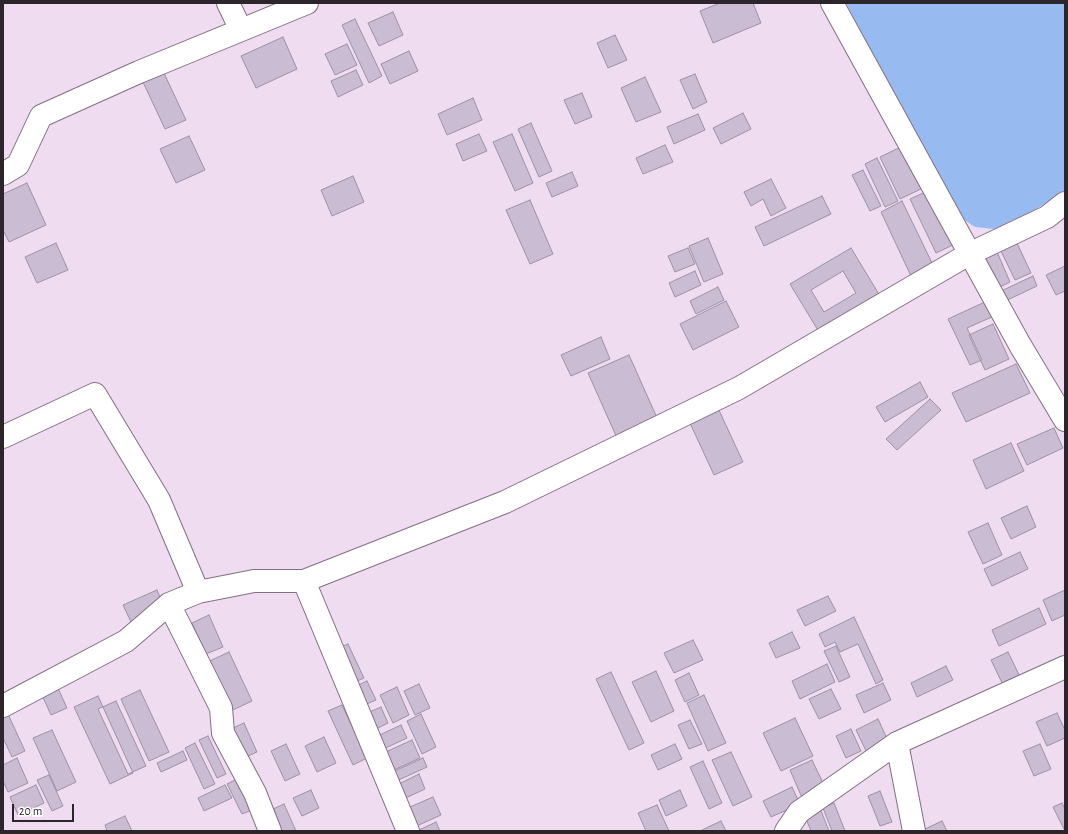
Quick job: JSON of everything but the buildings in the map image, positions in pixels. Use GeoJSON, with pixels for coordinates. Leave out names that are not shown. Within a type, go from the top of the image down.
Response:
{"type":"FeatureCollection","features":[{"type":"Feature","properties":{"kind":"street"},"geometry":{"type":"LineString","coordinates":[[228,3],[241,30]]}},
{"type":"Feature","properties":{"kind":"street"},"geometry":{"type":"LineString","coordinates":[[3,174],[18,165],[41,116],[139,72],[307,3]]}},
{"type":"Feature","properties":{"kind":"street"},"geometry":{"type":"LineString","coordinates":[[832,3],[969,254],[1020,345],[1065,420]]}},
{"type":"Feature","properties":{"kind":"street"},"geometry":{"type":"LineString","coordinates":[[3,706],[126,641],[169,604],[198,592],[254,581],[304,581],[505,502],[739,388],[969,254],[1047,217],[1065,204]]}},
{"type":"Feature","properties":{"kind":"street"},"geometry":{"type":"LineString","coordinates":[[3,437],[95,394],[158,500],[198,592]]}},
{"type":"Feature","properties":{"kind":"street"},"geometry":{"type":"LineString","coordinates":[[304,581],[408,831]]}},
{"type":"Feature","properties":{"kind":"street"},"geometry":{"type":"LineString","coordinates":[[169,604],[221,708],[222,733],[255,793],[270,831]]}},
{"type":"Feature","properties":{"kind":"street"},"geometry":{"type":"LineString","coordinates":[[786,831],[799,812],[897,743],[1065,667]]}},
{"type":"Feature","properties":{"kind":"street"},"geometry":{"type":"LineString","coordinates":[[897,743],[914,831]]}},
{"type":"Feature","properties":{"kind":"water"},"geometry":{"type":"Polygon","coordinates":[[[846,3],[1065,3],[1065,191],[1020,219],[994,229],[975,227],[954,213],[846,3]]]}}]}
